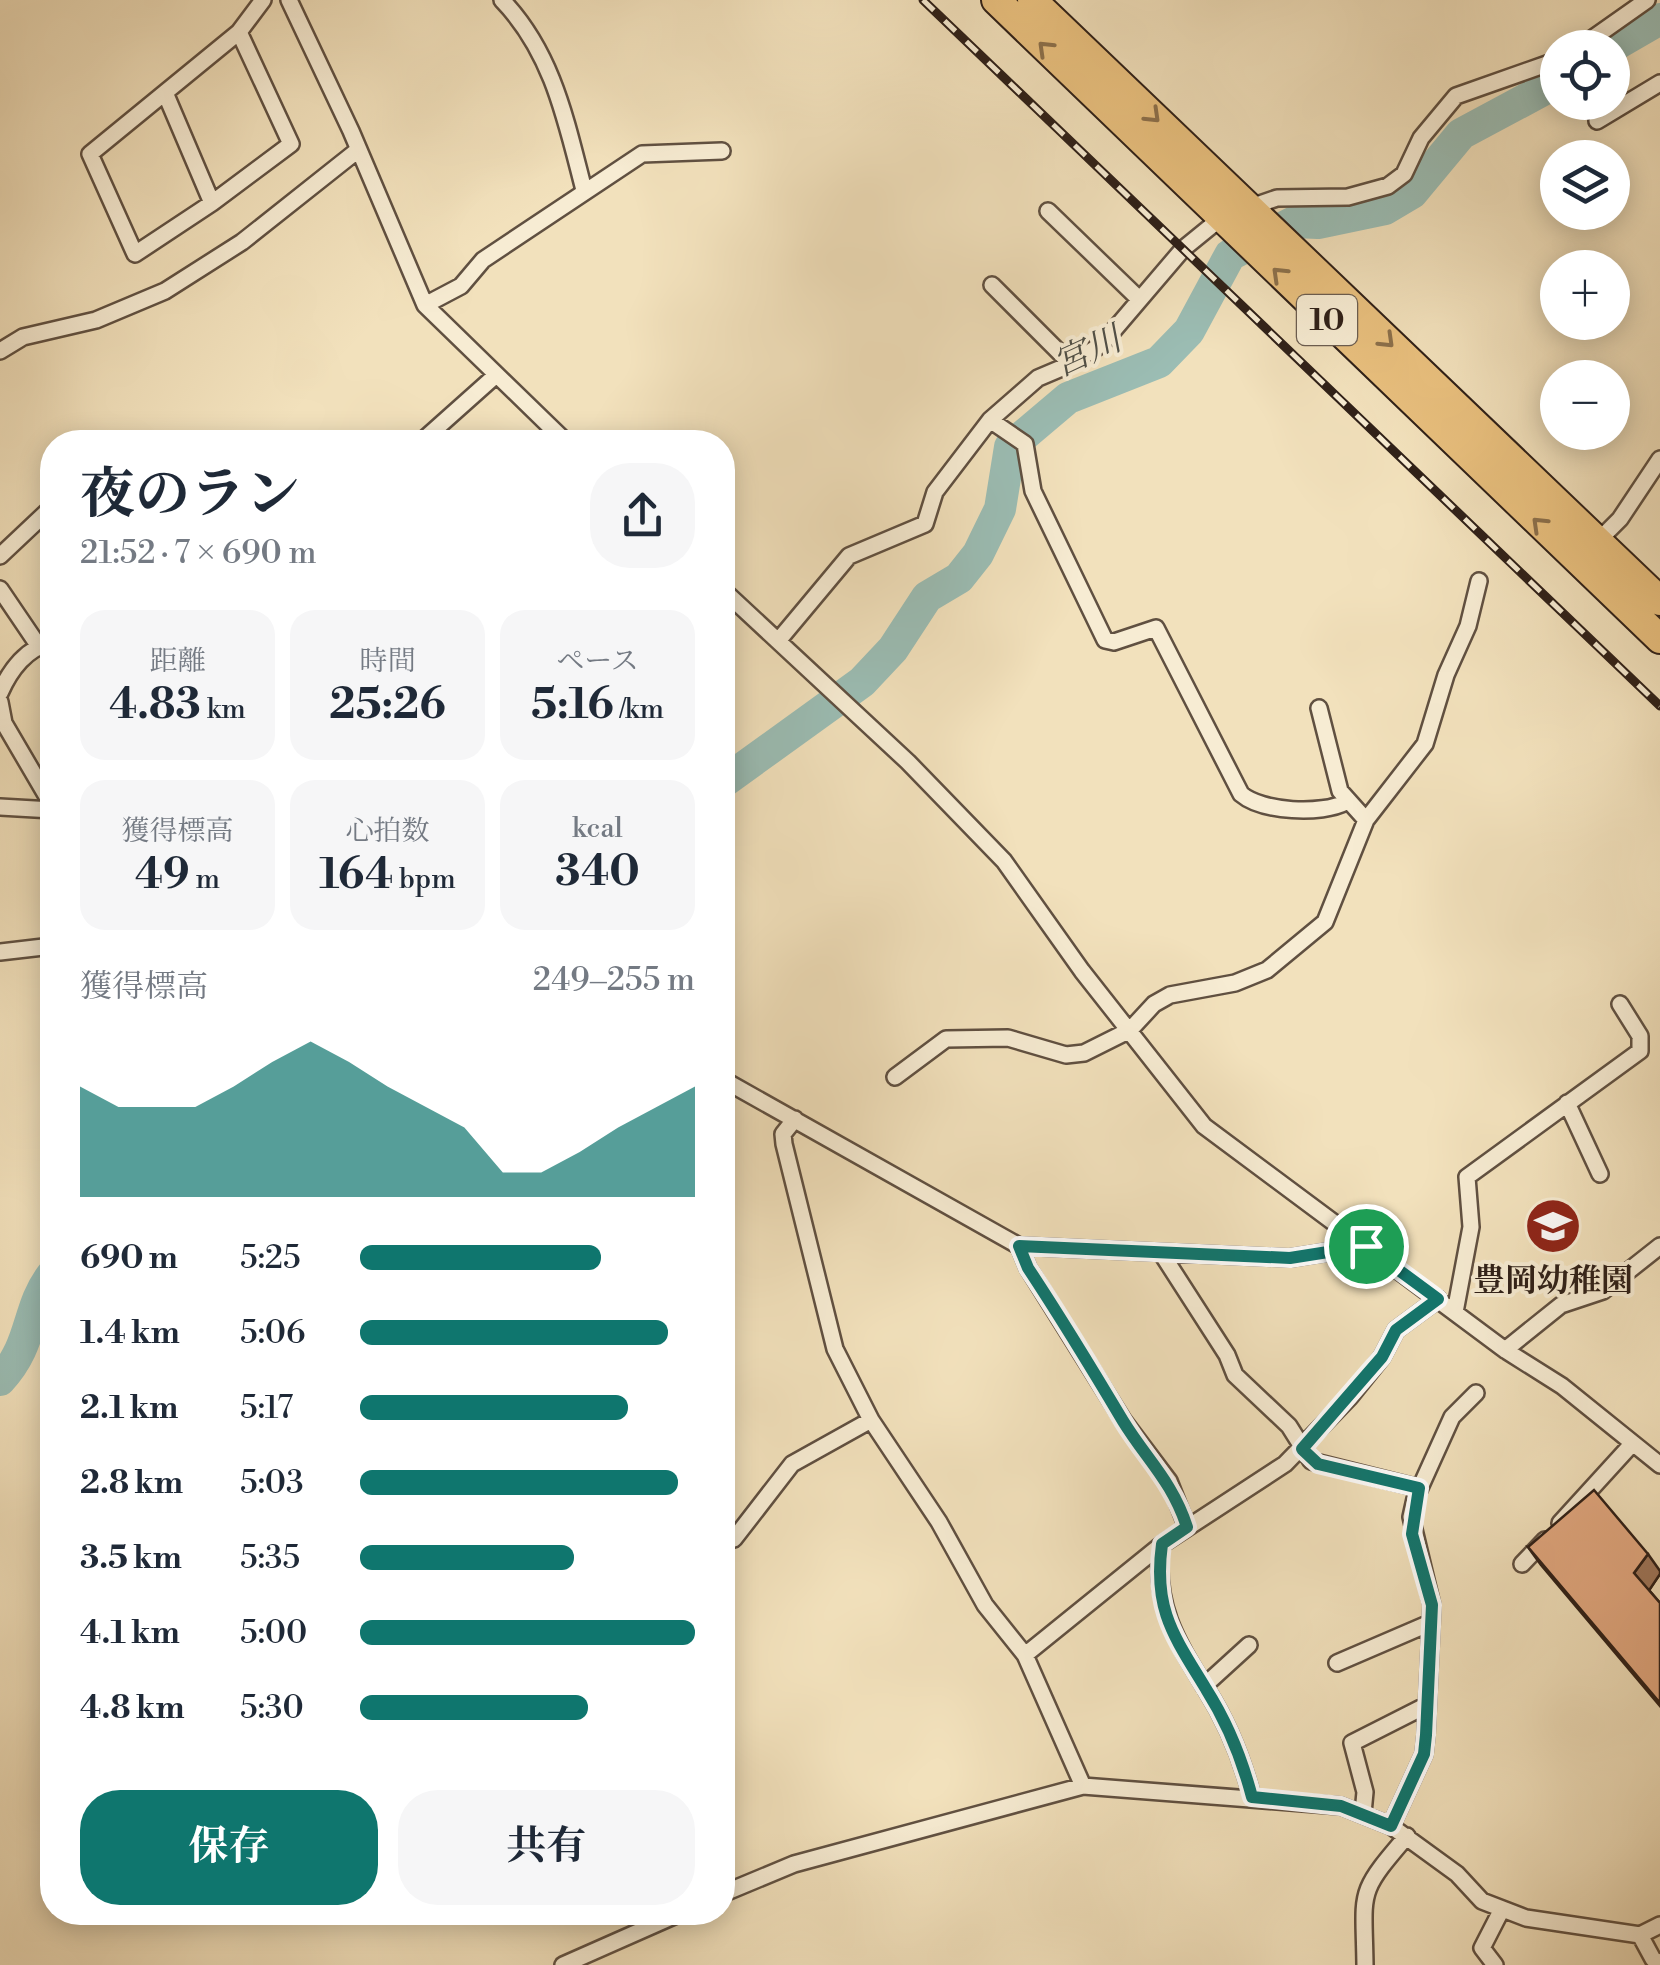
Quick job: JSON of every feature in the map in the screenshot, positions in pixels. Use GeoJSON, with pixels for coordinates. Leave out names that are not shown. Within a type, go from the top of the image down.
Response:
{"type":"FeatureCollection","features":[{"type":"Feature","properties":{"kind":"highway","name":"10"},"geometry":{"type":"LineString","coordinates":[[996,0],[1218,216],[1588,552],[1660,601]]}},
{"type":"Feature","properties":{"kind":"highway","name":"10"},"geometry":{"type":"LineString","coordinates":[[1032,0],[1248,208],[1588,552],[1660,639]]}},
{"type":"Feature","properties":{"kind":"street"},"geometry":{"type":"LineString","coordinates":[[239,32],[291,144],[134,254],[90,154],[166,96],[239,32],[264,0]]}},
{"type":"Feature","properties":{"kind":"street"},"geometry":{"type":"LineString","coordinates":[[289,0],[425,305],[553,430]]}},
{"type":"Feature","properties":{"kind":"street"},"geometry":{"type":"LineString","coordinates":[[502,0],[520,18],[557,84],[584,190]]}},
{"type":"Feature","properties":{"kind":"street"},"geometry":{"type":"LineString","coordinates":[[1604,30],[1647,0]]}},
{"type":"Feature","properties":{"kind":"street"},"geometry":{"type":"LineString","coordinates":[[778,641],[849,556],[926,524],[935,492],[990,420],[1038,378],[1072,364],[1102,344],[1138,298],[1218,216],[1277,198],[1348,196],[1388,186],[1404,174],[1421,138],[1456,96],[1540,66]]}},
{"type":"Feature","properties":{"kind":"street"},"geometry":{"type":"LineString","coordinates":[[1597,121],[1660,83]]}},
{"type":"Feature","properties":{"kind":"street"},"geometry":{"type":"LineString","coordinates":[[166,96],[212,203]]}},
{"type":"Feature","properties":{"kind":"street"},"geometry":{"type":"LineString","coordinates":[[0,351],[23,337],[96,320],[165,291],[242,242],[358,150]]}},
{"type":"Feature","properties":{"kind":"street"},"geometry":{"type":"LineString","coordinates":[[425,305],[461,286],[483,260],[642,154],[722,151]]}},
{"type":"Feature","properties":{"kind":"street"},"geometry":{"type":"LineString","coordinates":[[1048,212],[1138,298]]}},
{"type":"Feature","properties":{"kind":"street"},"geometry":{"type":"LineString","coordinates":[[992,285],[1072,364]]}},
{"type":"Feature","properties":{"kind":"street"},"geometry":{"type":"LineString","coordinates":[[434,430],[495,376]]}},
{"type":"Feature","properties":{"kind":"street"},"geometry":{"type":"LineString","coordinates":[[990,420],[1025,444],[1033,491],[1104,640],[1114,642],[1156,628],[1241,794],[1266,806],[1335,808],[1346,802]]}},
{"type":"Feature","properties":{"kind":"street"},"geometry":{"type":"LineString","coordinates":[[1588,552],[1620,519],[1660,459]]}},
{"type":"Feature","properties":{"kind":"street"},"geometry":{"type":"LineString","coordinates":[[0,556],[40,518]]}},
{"type":"Feature","properties":{"kind":"street"},"geometry":{"type":"LineString","coordinates":[[895,1077],[946,1038],[1024,1040],[1066,1055],[1106,1045],[1130,1030],[1154,1004],[1170,996],[1254,977],[1314,935],[1325,922],[1366,820],[1424,744],[1446,675],[1468,626],[1479,581]]}},
{"type":"Feature","properties":{"kind":"street"},"geometry":{"type":"LineString","coordinates":[[0,589],[40,638]]}},
{"type":"Feature","properties":{"kind":"street"},"geometry":{"type":"LineString","coordinates":[[735,601],[908,762],[1004,861],[1204,1126],[1505,1350],[1562,1386],[1660,1465]]}},
{"type":"Feature","properties":{"kind":"street"},"geometry":{"type":"LineString","coordinates":[[0,693],[8,674],[40,648]]}},
{"type":"Feature","properties":{"kind":"street"},"geometry":{"type":"LineString","coordinates":[[0,702],[4,723],[40,787]]}},
{"type":"Feature","properties":{"kind":"street"},"geometry":{"type":"LineString","coordinates":[[1319,708],[1346,802],[1366,820]]}},
{"type":"Feature","properties":{"kind":"street"},"geometry":{"type":"LineString","coordinates":[[0,807],[40,808]]}},
{"type":"Feature","properties":{"kind":"street"},"geometry":{"type":"LineString","coordinates":[[0,952],[40,947]]}},
{"type":"Feature","properties":{"kind":"street"},"geometry":{"type":"LineString","coordinates":[[1455,1312],[1470,1227],[1467,1177],[1640,1051],[1640,1036],[1620,1004]]}},
{"type":"Feature","properties":{"kind":"street"},"geometry":{"type":"LineString","coordinates":[[735,1086],[1019,1246],[1290,1258],[1366,1246]]}},
{"type":"Feature","properties":{"kind":"street"},"geometry":{"type":"LineString","coordinates":[[1567,1103],[1600,1174]]}},
{"type":"Feature","properties":{"kind":"street"},"geometry":{"type":"LineString","coordinates":[[794,1119],[783,1134],[784,1144],[835,1349],[871,1420],[939,1522],[985,1605],[1024,1655],[1082,1786]]}},
{"type":"Feature","properties":{"kind":"street"},"geometry":{"type":"LineString","coordinates":[[1019,1246],[1028,1268],[1110,1392],[1123,1420],[1169,1481],[1187,1527]]}},
{"type":"Feature","properties":{"kind":"street"},"geometry":{"type":"LineString","coordinates":[[1505,1350],[1561,1305],[1603,1291],[1660,1246]]}},
{"type":"Feature","properties":{"kind":"street"},"geometry":{"type":"LineString","coordinates":[[1162,1254],[1227,1355],[1235,1375],[1289,1426],[1302,1449],[1318,1464],[1419,1488]]}},
{"type":"Feature","properties":{"kind":"street"},"geometry":{"type":"LineString","coordinates":[[1024,1655],[1162,1544],[1232,1502],[1302,1449],[1382,1357],[1396,1330],[1438,1299]]}},
{"type":"Feature","properties":{"kind":"street"},"geometry":{"type":"LineString","coordinates":[[1391,1826],[1424,1754],[1430,1593],[1412,1534],[1419,1488],[1452,1418],[1476,1394]]}},
{"type":"Feature","properties":{"kind":"street"},"geometry":{"type":"LineString","coordinates":[[735,1539],[792,1464],[871,1420]]}},
{"type":"Feature","properties":{"kind":"street"},"geometry":{"type":"LineString","coordinates":[[1522,1564],[1632,1444]]}},
{"type":"Feature","properties":{"kind":"street"},"geometry":{"type":"LineString","coordinates":[[1162,1544],[1160,1596],[1166,1620],[1240,1756],[1252,1797]]}},
{"type":"Feature","properties":{"kind":"street"},"geometry":{"type":"LineString","coordinates":[[1337,1663],[1430,1624]]}},
{"type":"Feature","properties":{"kind":"street"},"geometry":{"type":"LineString","coordinates":[[1204,1686],[1249,1645]]}},
{"type":"Feature","properties":{"kind":"street"},"geometry":{"type":"LineString","coordinates":[[1364,1814],[1365,1792],[1352,1743],[1427,1705]]}},
{"type":"Feature","properties":{"kind":"street"},"geometry":{"type":"LineString","coordinates":[[735,1889],[794,1864],[1082,1786],[1141,1794],[1252,1797],[1341,1806],[1391,1826],[1482,1901],[1526,1918],[1640,1935],[1660,1926]]}},
{"type":"Feature","properties":{"kind":"street"},"geometry":{"type":"LineString","coordinates":[[1365,1965],[1362,1896],[1368,1882],[1407,1836]]}},
{"type":"Feature","properties":{"kind":"street"},"geometry":{"type":"LineString","coordinates":[[1495,1965],[1482,1948],[1502,1908]]}},
{"type":"Feature","properties":{"kind":"street"},"geometry":{"type":"LineString","coordinates":[[563,1965],[653,1925]]}},
{"type":"Feature","properties":{"kind":"street"},"geometry":{"type":"LineString","coordinates":[[1640,1935],[1653,1960],[1660,1963]]}},
{"type":"Feature","properties":{"kind":"building"},"geometry":{"type":"Polygon","coordinates":[[[1594,1490],[1648,1554],[1634,1573],[1660,1603],[1660,1703],[1528,1547],[1594,1490]]]}},
{"type":"Feature","properties":{"kind":"waterway","name":"宮川"},"geometry":{"type":"LineString","coordinates":[[1630,36],[1660,19]]}},
{"type":"Feature","properties":{"kind":"waterway","name":"宮川"},"geometry":{"type":"LineString","coordinates":[[735,774],[862,682],[893,649],[927,597],[959,578],[978,554],[1000,509],[1010,447],[1068,398],[1159,362],[1189,331],[1230,255],[1294,222],[1318,223],[1385,209],[1412,193],[1461,134],[1540,92]]}},
{"type":"Feature","properties":{"kind":"waterway","name":"宮川"},"geometry":{"type":"LineString","coordinates":[[0,1380],[19,1353],[40,1296]]}},
{"type":"Feature","properties":{"kind":"railway"},"geometry":{"type":"LineString","coordinates":[[923,0],[1660,706]]}},
{"type":"Feature","properties":{"kind":"place","name":"豊岡幼稚園"},"geometry":{"type":"Point","coordinates":[1553,1226]}},
{"type":"Feature","properties":{"kind":"route"},"geometry":{"type":"LineString","coordinates":[[1019,1246],[1290,1258],[1349,1252],[1366,1246],[1438,1299],[1396,1330],[1382,1357],[1302,1449],[1310,1461],[1318,1464],[1419,1488],[1411,1517],[1412,1534],[1432,1605],[1426,1735],[1424,1754],[1391,1826],[1341,1806],[1252,1797],[1240,1756],[1166,1620],[1159,1564],[1162,1544],[1187,1527],[1178,1501],[1169,1481],[1123,1420],[1110,1392],[1028,1268],[1019,1246]]}}]}
